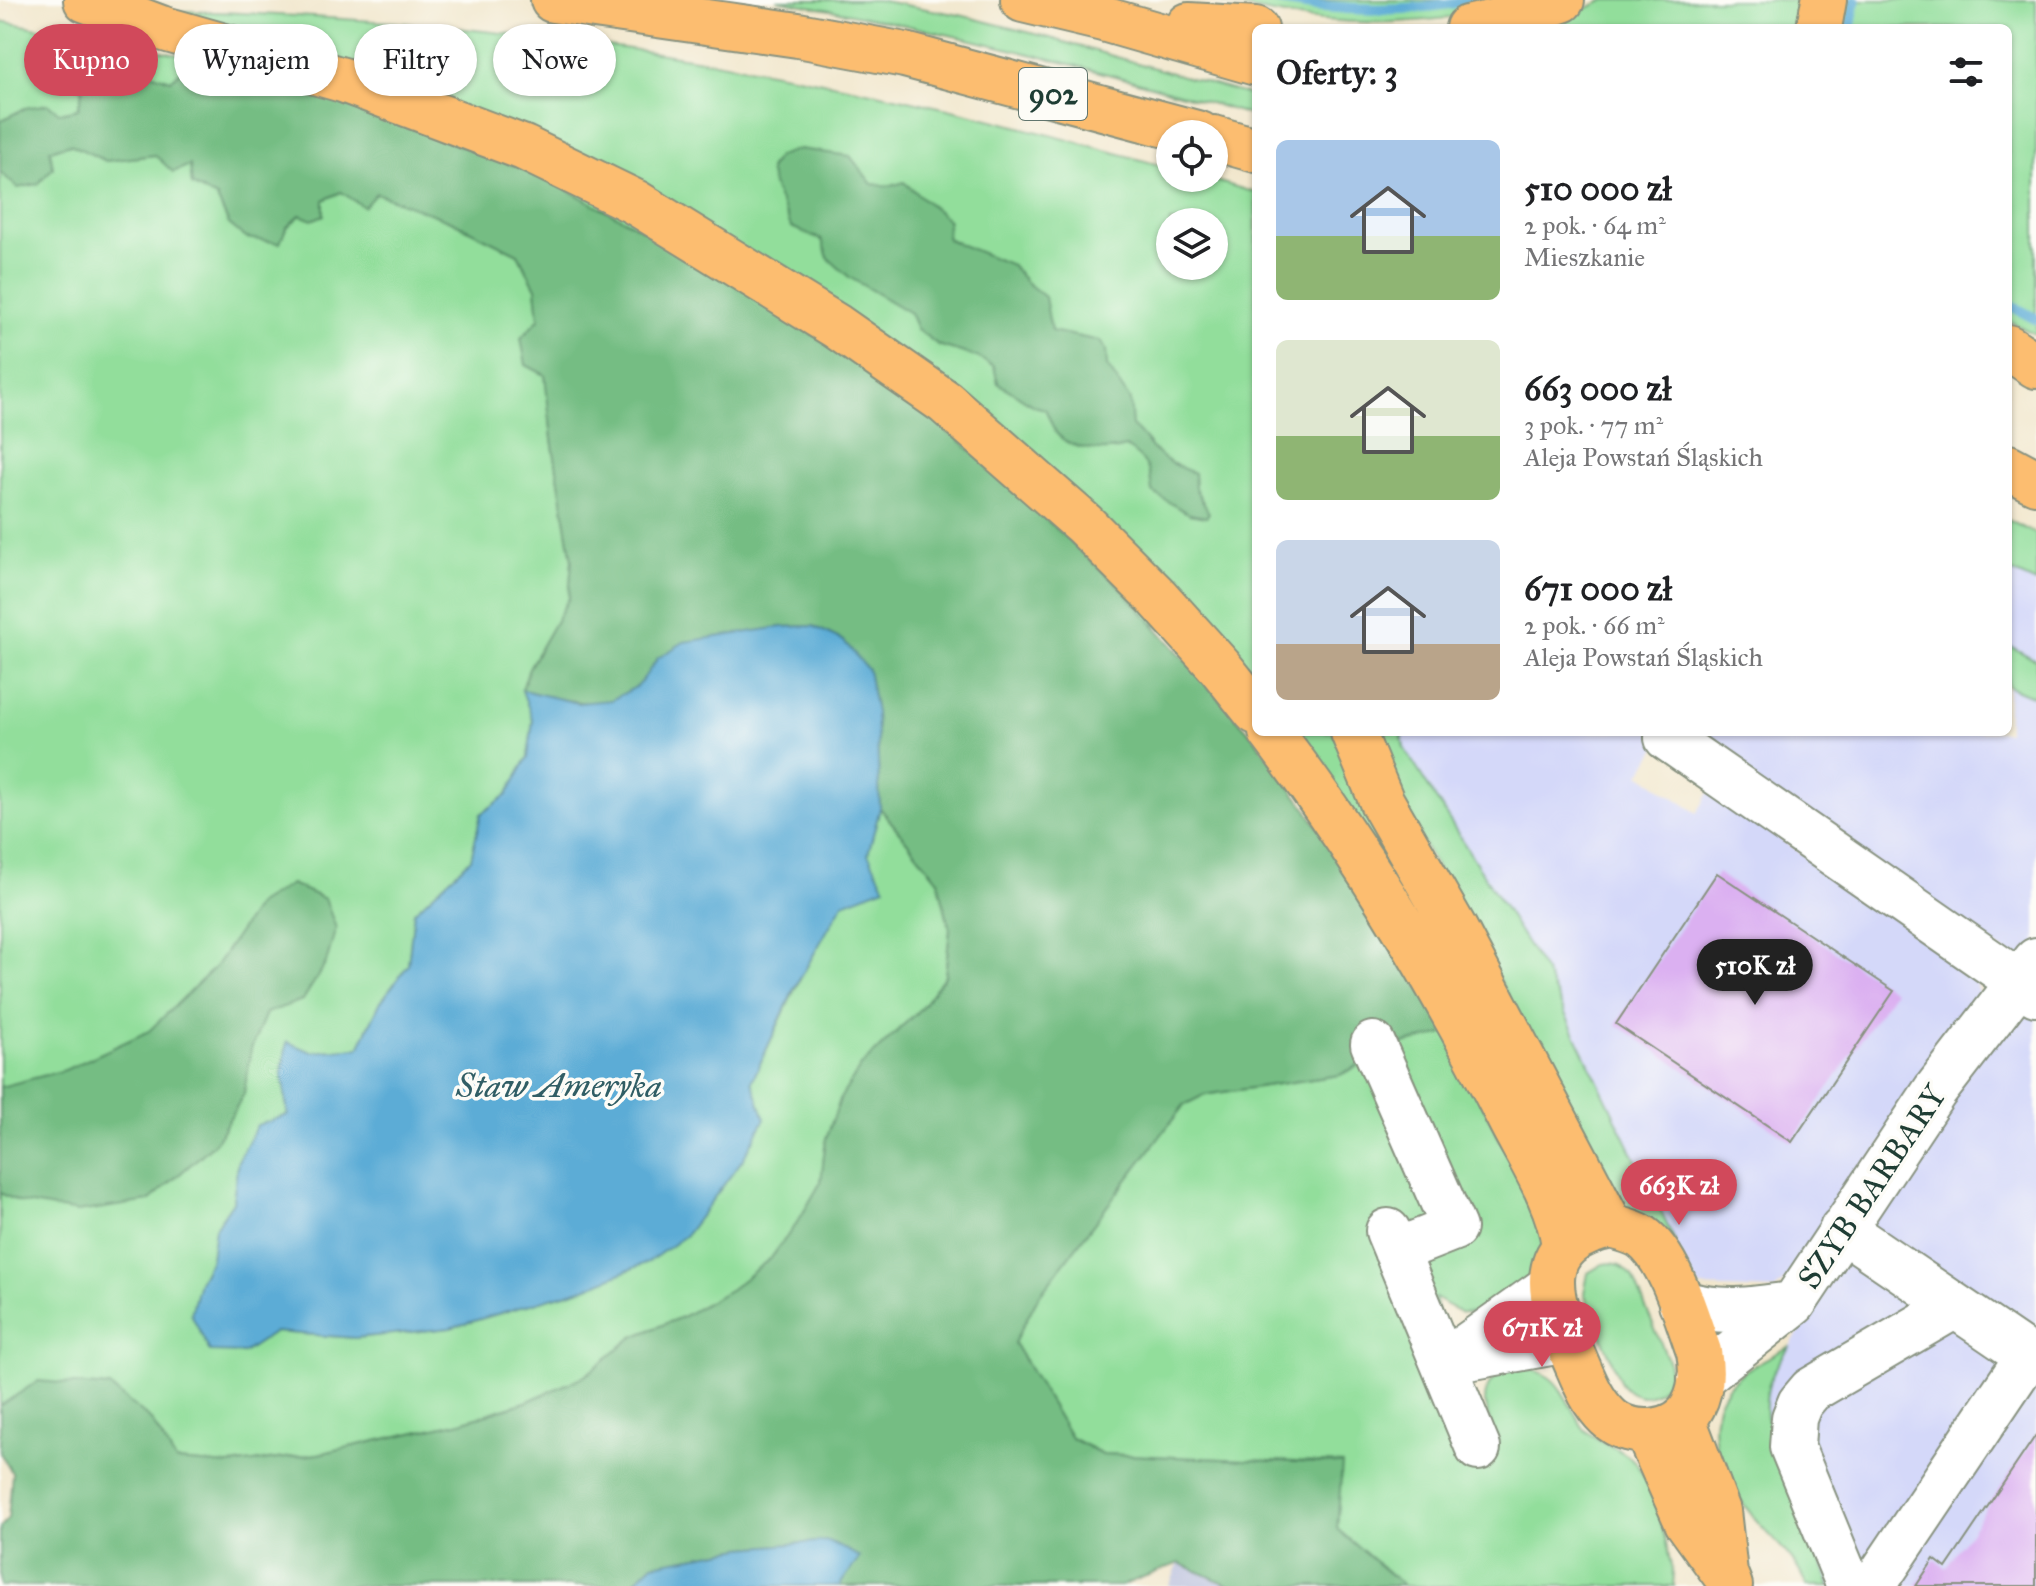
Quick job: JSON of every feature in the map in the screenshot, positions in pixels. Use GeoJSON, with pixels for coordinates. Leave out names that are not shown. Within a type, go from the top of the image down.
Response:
{"type":"FeatureCollection","features":[{"type":"Feature","properties":{"kind":"main road"},"geometry":{"type":"LineString","coordinates":[[86,0],[161,28],[343,80],[524,148],[635,202],[836,326],[945,402],[1084,524],[1157,597],[1252,707]]}},
{"type":"Feature","properties":{"kind":"main road","name":"902"},"geometry":{"type":"LineString","coordinates":[[553,0],[798,35],[905,55],[1156,122]]}},
{"type":"Feature","properties":{"kind":"main road"},"geometry":{"type":"LineString","coordinates":[[1023,0],[1103,19],[1252,62]]}},
{"type":"Feature","properties":{"kind":"main road"},"geometry":{"type":"LineString","coordinates":[[1485,24],[1562,0]]}},
{"type":"Feature","properties":{"kind":"main road"},"geometry":{"type":"LineString","coordinates":[[1820,24],[1824,0]]}},
{"type":"Feature","properties":{"kind":"main road"},"geometry":{"type":"LineString","coordinates":[[1103,19],[1252,29]]}},
{"type":"Feature","properties":{"kind":"main road"},"geometry":{"type":"LineString","coordinates":[[1228,142],[1252,149]]}},
{"type":"Feature","properties":{"kind":"main road"},"geometry":{"type":"LineString","coordinates":[[2012,350],[2036,366]]}},
{"type":"Feature","properties":{"kind":"main road"},"geometry":{"type":"LineString","coordinates":[[2012,379],[2036,391]]}},
{"type":"Feature","properties":{"kind":"main road"},"geometry":{"type":"LineString","coordinates":[[2012,469],[2036,482]]}},
{"type":"Feature","properties":{"kind":"main road"},"geometry":{"type":"LineString","coordinates":[[1274,736],[1346,835],[1425,963],[1528,1155],[1561,1225],[1554,1308],[1589,1392],[1609,1418],[1625,1427],[1665,1425],[1693,1406],[1700,1378],[1699,1352],[1681,1303],[1662,1262],[1651,1247],[1629,1230],[1611,1226],[1590,1231],[1558,1266]]}},
{"type":"Feature","properties":{"kind":"main road"},"geometry":{"type":"LineString","coordinates":[[1355,736],[1382,802],[1455,929],[1611,1226]]}},
{"type":"Feature","properties":{"kind":"main road"},"geometry":{"type":"LineString","coordinates":[[1665,1425],[1687,1522],[1728,1581]]}},
{"type":"Feature","properties":{"kind":"lane"},"geometry":{"type":"LineString","coordinates":[[1667,738],[2031,978]]}},
{"type":"Feature","properties":{"kind":"lane","name":"SZYB BARBARY"},"geometry":{"type":"LineString","coordinates":[[1681,1303],[1706,1310],[1741,1312],[1794,1303],[1935,1091],[2031,978]]}},
{"type":"Feature","properties":{"kind":"lane"},"geometry":{"type":"LineString","coordinates":[[1373,1044],[1454,1228],[1392,1241],[1478,1448]]}},
{"type":"Feature","properties":{"kind":"lane"},"geometry":{"type":"LineString","coordinates":[[1842,1229],[2032,1358],[1873,1586]]}},
{"type":"Feature","properties":{"kind":"lane"},"geometry":{"type":"LineString","coordinates":[[1443,1363],[1558,1266]]}},
{"type":"Feature","properties":{"kind":"lane"},"geometry":{"type":"LineString","coordinates":[[1700,1378],[1794,1303]]}},
{"type":"Feature","properties":{"kind":"lane"},"geometry":{"type":"LineString","coordinates":[[1849,1586],[1792,1447],[1794,1418],[1800,1403],[1811,1390],[1955,1306]]}},
{"type":"Feature","properties":{"kind":"lane"},"geometry":{"type":"LineString","coordinates":[[1443,1363],[1567,1340]]}},
{"type":"Feature","properties":{"kind":"shaded area"},"geometry":{"type":"Polygon","coordinates":[[[2012,572],[2036,583],[2036,1586],[1830,1586],[1766,1416],[1766,1388],[1772,1371],[1884,1194],[2032,970],[1684,736],[2012,736],[2012,572]]]}},
{"type":"Feature","properties":{"kind":"shaded area"},"geometry":{"type":"Polygon","coordinates":[[[1402,736],[1664,736],[1640,774],[1697,813],[1710,791],[1974,972],[1980,998],[1794,1272],[1775,1290],[1700,1287],[1691,1275],[1546,974],[1404,748],[1402,736]]]}},
{"type":"Feature","properties":{"kind":"shaded area"},"geometry":{"type":"Polygon","coordinates":[[[1179,1563],[1231,1586],[1169,1586],[1179,1563]]]}},
{"type":"Feature","properties":{"kind":"green space"},"geometry":{"type":"Polygon","coordinates":[[[777,0],[877,0],[960,15],[1252,96],[1252,116],[1138,82],[898,24],[777,0]]]}},
{"type":"Feature","properties":{"kind":"green space"},"geometry":{"type":"Polygon","coordinates":[[[1211,0],[1529,0],[1449,18],[1351,22],[1296,17],[1211,0]]]}},
{"type":"Feature","properties":{"kind":"green space"},"geometry":{"type":"Polygon","coordinates":[[[1605,0],[1808,0],[1804,24],[1550,24],[1605,0]]]}},
{"type":"Feature","properties":{"kind":"green space"},"geometry":{"type":"Polygon","coordinates":[[[1841,0],[2036,0],[2036,335],[2012,322],[2012,24],[1837,24],[1841,0]]]}},
{"type":"Feature","properties":{"kind":"green space"},"geometry":{"type":"Polygon","coordinates":[[[181,11],[406,24],[354,24],[354,96],[477,96],[477,31],[493,32],[493,96],[616,96],[616,47],[853,88],[1059,137],[1156,164],[1156,192],[1228,192],[1228,185],[1252,192],[1252,684],[316,96],[338,96],[338,24],[202,24],[181,11]]]}},
{"type":"Feature","properties":{"kind":"green space"},"geometry":{"type":"Polygon","coordinates":[[[0,21],[24,25],[24,96],[81,96],[78,109],[60,113],[25,108],[0,121],[0,21]]]}},
{"type":"Feature","properties":{"kind":"green space"},"geometry":{"type":"Polygon","coordinates":[[[158,50],[174,53],[174,78],[171,81],[158,76],[158,50]]]}},
{"type":"Feature","properties":{"kind":"green space"},"geometry":{"type":"Polygon","coordinates":[[[158,75],[171,80],[174,77],[174,96],[323,96],[535,173],[703,261],[931,414],[1121,588],[1252,735],[1308,811],[1448,1033],[1399,1045],[1340,1075],[1204,1095],[1184,1105],[1038,1297],[1014,1343],[1071,1438],[1102,1454],[1342,1464],[1337,1529],[1404,1586],[1231,1586],[1179,1563],[1121,1586],[839,1586],[859,1557],[829,1541],[742,1548],[653,1564],[630,1586],[0,1586],[0,1528],[8,1518],[12,1473],[0,1453],[0,1406],[38,1381],[110,1387],[151,1420],[176,1461],[229,1465],[318,1454],[461,1422],[526,1402],[585,1376],[633,1337],[684,1316],[731,1289],[771,1258],[799,1220],[821,1182],[826,1138],[841,1097],[861,1066],[921,1008],[945,976],[950,929],[938,880],[880,808],[876,713],[868,671],[844,641],[813,626],[781,627],[658,658],[642,682],[613,700],[583,702],[522,690],[529,668],[569,598],[572,560],[545,375],[526,365],[521,338],[539,319],[536,288],[518,254],[451,221],[376,193],[364,207],[341,192],[324,200],[324,215],[312,220],[300,215],[286,228],[280,243],[246,238],[229,224],[217,198],[192,185],[190,165],[173,172],[155,155],[106,161],[70,144],[50,150],[53,168],[38,184],[18,188],[0,172],[0,121],[25,108],[48,104],[60,113],[78,109],[81,96],[158,96],[158,75]]]}},
{"type":"Feature","properties":{"kind":"green space"},"geometry":{"type":"Polygon","coordinates":[[[71,144],[106,161],[155,155],[190,165],[192,185],[217,198],[229,224],[279,243],[286,228],[301,215],[324,215],[323,200],[341,192],[376,192],[451,221],[518,254],[536,288],[552,439],[572,560],[569,598],[529,668],[522,690],[533,720],[528,757],[507,795],[481,814],[471,859],[414,912],[408,965],[380,1003],[359,1048],[312,1052],[287,1043],[282,1073],[288,1115],[257,1126],[238,1161],[233,1202],[215,1228],[211,1259],[199,1282],[243,1353],[275,1332],[355,1338],[450,1328],[588,1287],[685,1236],[743,1159],[752,1081],[796,987],[868,854],[880,808],[938,880],[950,929],[945,975],[921,1008],[895,1034],[826,1138],[821,1182],[799,1220],[771,1258],[731,1289],[684,1316],[633,1337],[585,1376],[526,1402],[461,1422],[318,1454],[229,1465],[175,1461],[151,1420],[39,1381],[0,1406],[0,156],[50,150],[71,144]]]}},
{"type":"Feature","properties":{"kind":"green space"},"geometry":{"type":"Polygon","coordinates":[[[799,149],[850,156],[872,184],[891,186],[904,182],[948,220],[947,239],[1012,265],[1026,282],[1045,297],[1051,331],[1100,341],[1106,350],[1107,366],[1130,400],[1132,426],[1162,457],[1194,473],[1195,488],[1209,513],[1206,517],[1189,514],[1152,492],[1146,465],[1126,447],[1090,449],[1063,440],[1045,409],[1034,406],[998,383],[994,367],[977,357],[938,345],[917,329],[910,313],[849,277],[828,258],[822,240],[791,227],[769,169],[778,156],[799,149]]]}},
{"type":"Feature","properties":{"kind":"green space"},"geometry":{"type":"Polygon","coordinates":[[[2012,522],[2036,534],[2036,583],[2012,572],[2012,522]]]}},
{"type":"Feature","properties":{"kind":"green space"},"geometry":{"type":"Polygon","coordinates":[[[2012,647],[2036,660],[2036,698],[2012,688],[2012,647]]]}},
{"type":"Feature","properties":{"kind":"green space"},"geometry":{"type":"Polygon","coordinates":[[[1293,736],[1335,736],[1586,1209],[1578,1217],[1293,736]]]}},
{"type":"Feature","properties":{"kind":"green space"},"geometry":{"type":"Polygon","coordinates":[[[1371,736],[1402,736],[1404,748],[1546,974],[1674,1239],[1627,1210],[1408,816],[1371,736]]]}},
{"type":"Feature","properties":{"kind":"green space"},"geometry":{"type":"Polygon","coordinates":[[[291,884],[325,899],[336,928],[326,963],[303,1000],[266,1013],[251,1049],[244,1094],[215,1143],[149,1201],[78,1212],[19,1202],[0,1193],[0,1087],[65,1070],[149,1031],[215,967],[258,904],[291,884]]]}},
{"type":"Feature","properties":{"kind":"green space"},"geometry":{"type":"Polygon","coordinates":[[[1448,1033],[1546,1235],[1537,1272],[1476,1313],[1460,1312],[1435,1298],[1463,1457],[1499,1443],[1485,1402],[1487,1390],[1499,1374],[1519,1368],[1540,1372],[1550,1378],[1585,1430],[1633,1460],[1641,1471],[1660,1520],[1675,1586],[1404,1586],[1337,1529],[1341,1464],[1103,1454],[1071,1438],[1014,1343],[1038,1297],[1184,1105],[1203,1095],[1340,1075],[1399,1045],[1448,1033]]]}},
{"type":"Feature","properties":{"kind":"green space"},"geometry":{"type":"Polygon","coordinates":[[[1603,1264],[1620,1265],[1633,1277],[1668,1360],[1667,1380],[1662,1388],[1646,1396],[1629,1391],[1621,1383],[1584,1293],[1588,1273],[1603,1264]]]}},
{"type":"Feature","properties":{"kind":"green space"},"geometry":{"type":"Polygon","coordinates":[[[1790,1346],[1771,1379],[1766,1416],[1830,1586],[1806,1586],[1792,1560],[1735,1491],[1718,1455],[1715,1417],[1721,1399],[1732,1382],[1752,1366],[1790,1346]]]}},
{"type":"Feature","properties":{"kind":"water","name":"Staw Ameryka"},"geometry":{"type":"Polygon","coordinates":[[[813,626],[844,641],[868,670],[876,713],[880,808],[868,854],[885,887],[843,903],[795,987],[752,1081],[765,1119],[743,1159],[685,1236],[648,1262],[588,1287],[450,1328],[355,1338],[275,1332],[243,1353],[210,1352],[191,1314],[199,1282],[211,1259],[215,1228],[233,1202],[238,1161],[257,1125],[288,1115],[282,1073],[287,1042],[312,1052],[359,1048],[380,1003],[408,965],[414,912],[471,859],[481,814],[507,795],[528,757],[533,721],[522,690],[578,703],[611,700],[638,686],[658,658],[684,642],[781,627],[813,626]]]}},
{"type":"Feature","properties":{"kind":"water"},"geometry":{"type":"Polygon","coordinates":[[[829,1541],[860,1557],[839,1586],[630,1586],[653,1564],[742,1548],[829,1541]]]}},
{"type":"Feature","properties":{"kind":"building"},"geometry":{"type":"Polygon","coordinates":[[[1717,873],[1894,991],[1792,1142],[1616,1024],[1717,873]]]}},
{"type":"Feature","properties":{"kind":"building"},"geometry":{"type":"Polygon","coordinates":[[[2036,1435],[2036,1586],[1916,1586],[1934,1559],[1946,1568],[2036,1435]]]}},
{"type":"Feature","properties":{"kind":"waterway"},"geometry":{"type":"LineString","coordinates":[[1277,0],[1325,7],[1373,9],[1421,7],[1469,0]]}},
{"type":"Feature","properties":{"kind":"waterway"},"geometry":{"type":"LineString","coordinates":[[1851,24],[1855,0]]}},
{"type":"Feature","properties":{"kind":"waterway"},"geometry":{"type":"LineString","coordinates":[[2012,306],[2036,319]]}}]}
